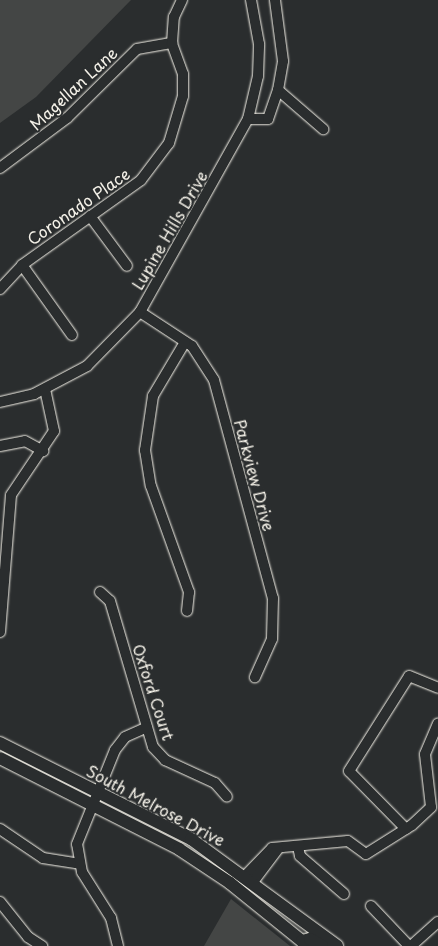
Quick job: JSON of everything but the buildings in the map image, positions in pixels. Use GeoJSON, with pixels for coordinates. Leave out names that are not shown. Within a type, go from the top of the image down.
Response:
{"type":"FeatureCollection","features":[{"type":"Feature","properties":{"kind":"main road","name":"South Melrose Drive"},"geometry":{"type":"LineString","coordinates":[[0,742],[191,840],[249,879],[337,946]]}},
{"type":"Feature","properties":{"kind":"main road","name":"South Melrose Drive"},"geometry":{"type":"LineString","coordinates":[[0,758],[92,804],[206,866],[305,944]]}},
{"type":"Feature","properties":{"kind":"main road"},"geometry":{"type":"LineString","coordinates":[[305,944],[310,939],[322,946]]}},
{"type":"Feature","properties":{"kind":"street","name":"Coronado Place"},"geometry":{"type":"LineString","coordinates":[[0,289],[22,265],[141,180],[169,143],[183,96],[183,74],[172,43],[174,17],[182,0]]}},
{"type":"Feature","properties":{"kind":"street","name":"Lupine Hills Drive"},"geometry":{"type":"LineString","coordinates":[[0,402],[45,389],[102,355],[140,312],[248,119],[258,76],[259,44],[251,0]]}},
{"type":"Feature","properties":{"kind":"street"},"geometry":{"type":"LineString","coordinates":[[248,119],[268,119],[278,90],[283,52],[275,0]]}},
{"type":"Feature","properties":{"kind":"street","name":"Magellan Lane"},"geometry":{"type":"LineString","coordinates":[[0,168],[67,118],[137,49],[172,43]]}},
{"type":"Feature","properties":{"kind":"street"},"geometry":{"type":"LineString","coordinates":[[278,90],[323,129]]}},
{"type":"Feature","properties":{"kind":"street"},"geometry":{"type":"LineString","coordinates":[[90,216],[127,266]]}},
{"type":"Feature","properties":{"kind":"street"},"geometry":{"type":"LineString","coordinates":[[22,265],[72,335]]}},
{"type":"Feature","properties":{"kind":"street","name":"Parkview Drive"},"geometry":{"type":"LineString","coordinates":[[140,312],[185,342],[202,357],[214,380],[273,598],[272,639],[255,677]]}},
{"type":"Feature","properties":{"kind":"street"},"geometry":{"type":"LineString","coordinates":[[185,342],[154,396],[145,450],[151,486],[189,592],[187,611]]}},
{"type":"Feature","properties":{"kind":"street"},"geometry":{"type":"LineString","coordinates":[[0,632],[11,495],[43,451],[54,431],[45,389]]}},
{"type":"Feature","properties":{"kind":"street"},"geometry":{"type":"LineString","coordinates":[[0,446],[25,441],[43,451]]}},
{"type":"Feature","properties":{"kind":"street","name":"Oxford Court"},"geometry":{"type":"LineString","coordinates":[[100,592],[110,600],[153,747],[165,760],[215,783],[227,797]]}},
{"type":"Feature","properties":{"kind":"street"},"geometry":{"type":"LineString","coordinates":[[406,829],[349,771],[409,676],[438,688]]}},
{"type":"Feature","properties":{"kind":"street"},"geometry":{"type":"LineString","coordinates":[[249,879],[278,849],[348,840],[366,854],[406,829],[431,807],[426,754],[438,724]]}},
{"type":"Feature","properties":{"kind":"street"},"geometry":{"type":"LineString","coordinates":[[118,946],[111,918],[79,864],[77,844],[115,750],[125,737],[147,727]]}},
{"type":"Feature","properties":{"kind":"street"},"geometry":{"type":"LineString","coordinates":[[0,829],[43,858],[79,864]]}},
{"type":"Feature","properties":{"kind":"street"},"geometry":{"type":"LineString","coordinates":[[298,847],[300,856],[344,894]]}},
{"type":"Feature","properties":{"kind":"street"},"geometry":{"type":"LineString","coordinates":[[0,902],[28,937],[42,946]]}},
{"type":"Feature","properties":{"kind":"street"},"geometry":{"type":"LineString","coordinates":[[371,906],[410,946],[438,922]]}},
{"type":"Feature","properties":{"kind":"shaded area"},"geometry":{"type":"Polygon","coordinates":[[[0,0],[131,0],[36,97],[0,123],[0,0]]]}},
{"type":"Feature","properties":{"kind":"shaded area"},"geometry":{"type":"Polygon","coordinates":[[[231,899],[290,946],[204,946],[231,899]]]}}]}
